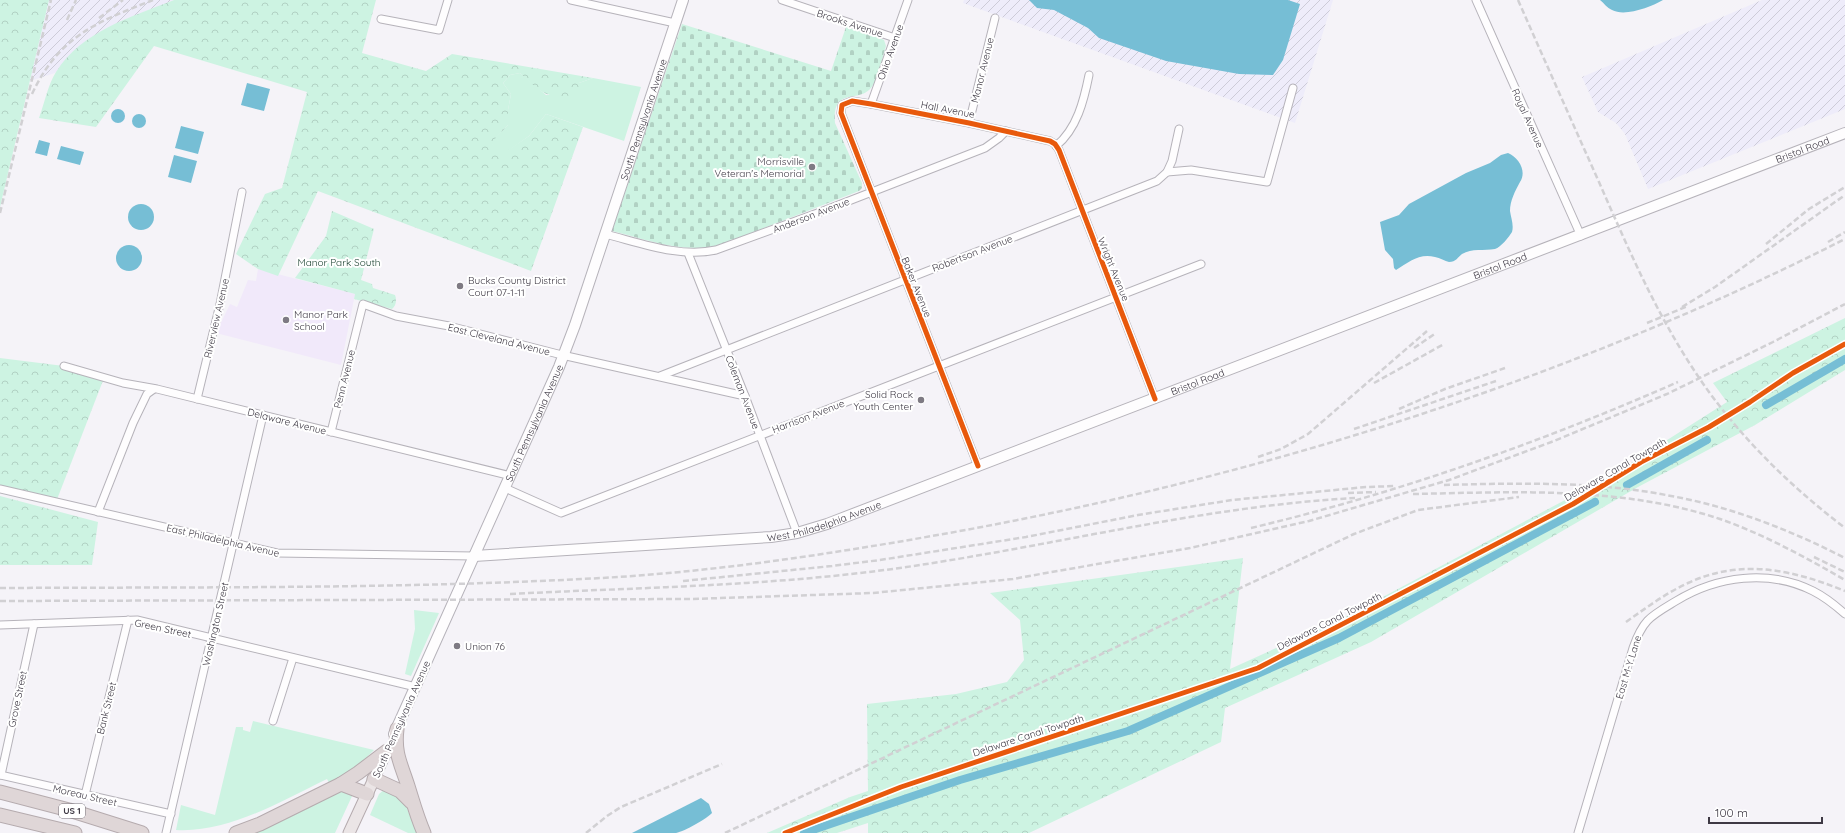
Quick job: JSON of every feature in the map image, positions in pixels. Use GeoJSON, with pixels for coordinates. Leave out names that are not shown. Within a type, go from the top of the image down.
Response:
{"type":"FeatureCollection","features":[{"type":"Feature","properties":{"kind":"highway"},"geometry":{"type":"LineString","coordinates":[[397,729],[397,757],[408,786],[412,804],[424,833]]}},
{"type":"Feature","properties":{"kind":"highway"},"geometry":{"type":"LineString","coordinates":[[236,833],[260,824],[341,784],[387,751]]}},
{"type":"Feature","properties":{"kind":"highway"},"geometry":{"type":"LineString","coordinates":[[374,778],[400,791],[412,804]]}},
{"type":"Feature","properties":{"kind":"highway"},"geometry":{"type":"LineString","coordinates":[[341,784],[367,794]]}},
{"type":"Feature","properties":{"kind":"highway","name":"US 1"},"geometry":{"type":"LineString","coordinates":[[0,792],[69,810],[142,833]]}},
{"type":"Feature","properties":{"kind":"highway","name":"US 1"},"geometry":{"type":"LineString","coordinates":[[0,816],[75,833]]}},
{"type":"Feature","properties":{"kind":"main road","name":"South Pennsylvania Avenue"},"geometry":{"type":"LineString","coordinates":[[349,833],[559,367],[562,355],[575,325],[682,0]]}},
{"type":"Feature","properties":{"kind":"main road","name":"Bristol Road"},"geometry":{"type":"LineString","coordinates":[[1155,398],[1581,236],[1845,133]]}},
{"type":"Feature","properties":{"kind":"main road","name":"West Philadelphia Avenue"},"geometry":{"type":"LineString","coordinates":[[474,556],[771,537],[797,533],[827,524],[1155,398]]}},
{"type":"Feature","properties":{"kind":"street"},"geometry":{"type":"LineString","coordinates":[[381,19],[439,30],[448,0]]}},
{"type":"Feature","properties":{"kind":"street"},"geometry":{"type":"LineString","coordinates":[[571,0],[675,23]]}},
{"type":"Feature","properties":{"kind":"street","name":"Brooks Avenue"},"geometry":{"type":"LineString","coordinates":[[782,0],[895,38]]}},
{"type":"Feature","properties":{"kind":"street","name":"Ohio Avenue"},"geometry":{"type":"LineString","coordinates":[[871,104],[908,0]]}},
{"type":"Feature","properties":{"kind":"street","name":"Royal Avenue"},"geometry":{"type":"LineString","coordinates":[[1476,0],[1581,236]]}},
{"type":"Feature","properties":{"kind":"street","name":"Manor Avenue"},"geometry":{"type":"LineString","coordinates":[[969,123],[995,18]]}},
{"type":"Feature","properties":{"kind":"street"},"geometry":{"type":"LineString","coordinates":[[1056,146],[1068,135],[1072,128],[1082,104],[1089,75]]}},
{"type":"Feature","properties":{"kind":"street"},"geometry":{"type":"LineString","coordinates":[[1179,129],[1172,161],[1167,172],[1191,170],[1266,182],[1293,88]]}},
{"type":"Feature","properties":{"kind":"street","name":"Hall Avenue"},"geometry":{"type":"LineString","coordinates":[[841,114],[842,105],[847,102],[871,104],[1006,131],[1050,141],[1056,146]]}},
{"type":"Feature","properties":{"kind":"street","name":"Baker Avenue"},"geometry":{"type":"LineString","coordinates":[[841,114],[870,192],[978,466]]}},
{"type":"Feature","properties":{"kind":"street","name":"Anderson Avenue"},"geometry":{"type":"LineString","coordinates":[[605,234],[688,253],[716,250],[985,148],[1006,131]]}},
{"type":"Feature","properties":{"kind":"street","name":"Wright Avenue"},"geometry":{"type":"LineString","coordinates":[[1056,146],[1155,398]]}},
{"type":"Feature","properties":{"kind":"street","name":"Robertson Avenue"},"geometry":{"type":"LineString","coordinates":[[660,376],[1157,181],[1167,172]]}},
{"type":"Feature","properties":{"kind":"street","name":"Riverview Avenue"},"geometry":{"type":"LineString","coordinates":[[196,399],[220,304],[242,192]]}},
{"type":"Feature","properties":{"kind":"street","name":"Coleman Avenue"},"geometry":{"type":"LineString","coordinates":[[688,253],[727,349],[797,533]]}},
{"type":"Feature","properties":{"kind":"street","name":"Harrison Avenue"},"geometry":{"type":"LineString","coordinates":[[505,488],[561,513],[1201,264]]}},
{"type":"Feature","properties":{"kind":"street","name":"East Cleveland Avenue"},"geometry":{"type":"LineString","coordinates":[[364,304],[396,316],[448,326],[562,355],[745,396]]}},
{"type":"Feature","properties":{"kind":"street","name":"Penn Avenue"},"geometry":{"type":"LineString","coordinates":[[330,432],[364,304]]}},
{"type":"Feature","properties":{"kind":"street","name":"Delaware Avenue"},"geometry":{"type":"LineString","coordinates":[[64,366],[117,381],[264,415],[510,476]]}},
{"type":"Feature","properties":{"kind":"street"},"geometry":{"type":"LineString","coordinates":[[98,512],[133,423],[147,394],[154,389]]}},
{"type":"Feature","properties":{"kind":"street","name":"Washington Street"},"geometry":{"type":"LineString","coordinates":[[166,833],[264,415]]}},
{"type":"Feature","properties":{"kind":"street","name":"East Philadelphia Avenue"},"geometry":{"type":"LineString","coordinates":[[0,489],[234,544],[291,555],[474,556]]}},
{"type":"Feature","properties":{"kind":"street","name":"East M-Y Lane"},"geometry":{"type":"LineString","coordinates":[[1578,833],[1634,644],[1640,628],[1648,619],[1685,595],[1702,587],[1721,581],[1753,578],[1783,581],[1804,587],[1820,595],[1845,614]]}},
{"type":"Feature","properties":{"kind":"street","name":"Bank Street"},"geometry":{"type":"LineString","coordinates":[[85,795],[128,620]]}},
{"type":"Feature","properties":{"kind":"street","name":"Green Street"},"geometry":{"type":"LineString","coordinates":[[0,626],[136,620],[416,687]]}},
{"type":"Feature","properties":{"kind":"street","name":"Grove Street"},"geometry":{"type":"LineString","coordinates":[[0,775],[34,624]]}},
{"type":"Feature","properties":{"kind":"street"},"geometry":{"type":"LineString","coordinates":[[273,721],[293,658]]}},
{"type":"Feature","properties":{"kind":"street","name":"Moreau Street"},"geometry":{"type":"LineString","coordinates":[[0,775],[171,814]]}},
{"type":"Feature","properties":{"kind":"shaded area"},"geometry":{"type":"Polygon","coordinates":[[[49,0],[174,0],[124,20],[80,46],[55,73],[30,81],[49,0]]]}},
{"type":"Feature","properties":{"kind":"shaded area"},"geometry":{"type":"Polygon","coordinates":[[[964,0],[1333,0],[1295,123],[963,3],[964,0]]]}},
{"type":"Feature","properties":{"kind":"shaded area"},"geometry":{"type":"Polygon","coordinates":[[[1762,0],[1845,0],[1845,109],[1648,189],[1625,134],[1616,123],[1598,112],[1582,77],[1762,0]]]}},
{"type":"Feature","properties":{"kind":"shaded area","name":"Manor Park School"},"geometry":{"type":"Polygon","coordinates":[[[258,269],[355,294],[341,365],[216,333],[230,304],[237,307],[248,280],[256,281],[258,269]]]}},
{"type":"Feature","properties":{"kind":"green space"},"geometry":{"type":"Polygon","coordinates":[[[0,0],[49,0],[0,207],[0,0]]]}},
{"type":"Feature","properties":{"kind":"green space"},"geometry":{"type":"Polygon","coordinates":[[[174,0],[376,0],[362,53],[426,71],[452,54],[593,78],[579,83],[582,90],[579,95],[568,96],[546,94],[535,87],[520,73],[510,75],[503,83],[511,94],[508,110],[508,125],[491,143],[504,153],[529,136],[546,114],[583,127],[531,271],[318,191],[278,276],[258,269],[236,254],[265,194],[282,188],[307,92],[154,46],[96,127],[39,118],[53,77],[67,58],[79,46],[93,36],[125,19],[174,0]]]}},
{"type":"Feature","properties":{"kind":"green space"},"geometry":{"type":"Polygon","coordinates":[[[682,24],[831,71],[846,27],[884,40],[886,46],[879,71],[873,85],[868,91],[862,94],[843,99],[838,104],[835,111],[835,123],[862,183],[862,188],[859,191],[720,245],[692,248],[679,247],[652,242],[612,231],[682,24]]]}},
{"type":"Feature","properties":{"kind":"green space"},"geometry":{"type":"Polygon","coordinates":[[[520,73],[546,95],[579,95],[579,83],[593,78],[641,87],[624,141],[546,114],[529,136],[504,154],[490,143],[508,125],[508,110],[511,94],[503,83],[510,75],[520,73]]]}},
{"type":"Feature","properties":{"kind":"green space","name":"Manor Park South"},"geometry":{"type":"Polygon","coordinates":[[[332,211],[374,229],[361,280],[372,284],[373,288],[395,295],[396,303],[392,309],[354,299],[355,294],[295,278],[326,236],[332,211]]]}},
{"type":"Feature","properties":{"kind":"green space"},"geometry":{"type":"Polygon","coordinates":[[[1845,318],[1845,370],[1755,425],[1638,487],[1371,642],[1225,708],[1221,742],[1029,833],[868,833],[868,823],[837,833],[767,833],[850,797],[868,791],[867,704],[956,694],[1007,682],[1024,660],[1020,620],[990,593],[1243,558],[1230,669],[1349,615],[1612,475],[1727,402],[1713,383],[1845,318]]]}},
{"type":"Feature","properties":{"kind":"green space"},"geometry":{"type":"Polygon","coordinates":[[[0,358],[64,366],[104,378],[56,502],[0,486],[0,358]]]}},
{"type":"Feature","properties":{"kind":"green space"},"geometry":{"type":"Polygon","coordinates":[[[0,496],[98,522],[92,565],[0,565],[0,496]]]}},
{"type":"Feature","properties":{"kind":"green space"},"geometry":{"type":"Polygon","coordinates":[[[414,610],[439,613],[411,676],[405,674],[415,629],[414,610]]]}},
{"type":"Feature","properties":{"kind":"green space"},"geometry":{"type":"Polygon","coordinates":[[[253,721],[374,750],[355,769],[329,783],[327,779],[254,814],[235,821],[196,830],[176,830],[181,805],[215,815],[236,727],[243,727],[243,730],[250,732],[253,721]]]}},
{"type":"Feature","properties":{"kind":"green space"},"geometry":{"type":"Polygon","coordinates":[[[385,789],[404,801],[417,833],[408,833],[370,815],[379,794],[385,789]]]}},
{"type":"Feature","properties":{"kind":"green space"},"geometry":{"type":"Polygon","coordinates":[[[339,790],[353,794],[335,833],[248,833],[339,790]]]}},
{"type":"Feature","properties":{"kind":"water"},"geometry":{"type":"Polygon","coordinates":[[[1029,0],[1288,0],[1300,4],[1283,60],[1273,75],[1239,74],[1166,61],[1099,38],[1088,28],[1054,10],[1037,8],[1029,0]]]}},
{"type":"Feature","properties":{"kind":"water"},"geometry":{"type":"Polygon","coordinates":[[[1600,0],[1663,0],[1652,6],[1631,12],[1617,12],[1607,7],[1600,0]]]}},
{"type":"Feature","properties":{"kind":"water"},"geometry":{"type":"Polygon","coordinates":[[[247,83],[270,89],[264,111],[241,105],[247,83]]]}},
{"type":"Feature","properties":{"kind":"water"},"geometry":{"type":"Polygon","coordinates":[[[115,109],[121,109],[125,113],[125,119],[121,123],[115,123],[111,119],[111,113],[115,109]]]}},
{"type":"Feature","properties":{"kind":"water"},"geometry":{"type":"Polygon","coordinates":[[[136,114],[142,114],[146,118],[146,124],[142,128],[136,128],[132,124],[132,118],[136,114]]]}},
{"type":"Feature","properties":{"kind":"water"},"geometry":{"type":"Polygon","coordinates":[[[181,126],[204,132],[198,154],[175,148],[181,126]]]}},
{"type":"Feature","properties":{"kind":"water"},"geometry":{"type":"Polygon","coordinates":[[[39,140],[50,143],[47,156],[35,153],[39,140]]]}},
{"type":"Feature","properties":{"kind":"water"},"geometry":{"type":"Polygon","coordinates":[[[61,146],[84,152],[80,165],[57,159],[61,146]]]}},
{"type":"Feature","properties":{"kind":"water"},"geometry":{"type":"Polygon","coordinates":[[[1508,153],[1516,158],[1521,165],[1523,174],[1511,204],[1510,211],[1513,229],[1505,242],[1495,249],[1466,252],[1451,262],[1437,257],[1419,257],[1396,270],[1394,268],[1393,259],[1385,250],[1380,222],[1399,215],[1409,204],[1466,173],[1490,163],[1501,155],[1508,153]]]}},
{"type":"Feature","properties":{"kind":"water"},"geometry":{"type":"Polygon","coordinates":[[[174,155],[197,161],[191,183],[168,177],[174,155]]]}},
{"type":"Feature","properties":{"kind":"water"},"geometry":{"type":"Polygon","coordinates":[[[141,204],[150,208],[154,217],[150,226],[141,230],[132,226],[128,217],[132,208],[141,204]]]}},
{"type":"Feature","properties":{"kind":"water"},"geometry":{"type":"Polygon","coordinates":[[[129,245],[138,249],[142,258],[138,267],[129,271],[120,267],[116,258],[120,249],[129,245]]]}},
{"type":"Feature","properties":{"kind":"water"},"geometry":{"type":"Polygon","coordinates":[[[701,798],[709,804],[712,813],[690,827],[676,833],[632,833],[701,798]]]}},
{"type":"Feature","properties":{"kind":"waterway"},"geometry":{"type":"LineString","coordinates":[[1766,405],[1845,359]]}},
{"type":"Feature","properties":{"kind":"waterway"},"geometry":{"type":"LineString","coordinates":[[1627,485],[1707,440]]}},
{"type":"Feature","properties":{"kind":"waterway"},"geometry":{"type":"LineString","coordinates":[[804,833],[960,780],[1128,731],[1339,638],[1595,502]]}},
{"type":"Feature","properties":{"kind":"railway"},"geometry":{"type":"LineString","coordinates":[[0,213],[51,0]]}},
{"type":"Feature","properties":{"kind":"railway"},"geometry":{"type":"LineString","coordinates":[[67,20],[76,0]]}},
{"type":"Feature","properties":{"kind":"railway"},"geometry":{"type":"LineString","coordinates":[[99,18],[123,0]]}},
{"type":"Feature","properties":{"kind":"railway"},"geometry":{"type":"LineString","coordinates":[[32,94],[54,58],[67,45],[97,24],[153,0]]}},
{"type":"Feature","properties":{"kind":"railway"},"geometry":{"type":"LineString","coordinates":[[1518,0],[1635,263],[1676,342],[1709,392],[1755,448],[1790,482],[1845,528]]}},
{"type":"Feature","properties":{"kind":"railway"},"geometry":{"type":"LineString","coordinates":[[1766,244],[1809,209],[1845,187]]}},
{"type":"Feature","properties":{"kind":"railway"},"geometry":{"type":"LineString","coordinates":[[1682,307],[1715,287],[1845,195]]}},
{"type":"Feature","properties":{"kind":"railway"},"geometry":{"type":"LineString","coordinates":[[1828,242],[1845,232]]}},
{"type":"Feature","properties":{"kind":"railway"},"geometry":{"type":"LineString","coordinates":[[0,588],[376,586],[526,582],[601,578],[684,572],[767,562],[932,536],[1050,513],[1167,487],[1284,456],[1399,421],[1513,382],[1626,339],[1737,291],[1845,239]]}},
{"type":"Feature","properties":{"kind":"railway"},"geometry":{"type":"LineString","coordinates":[[0,601],[692,599],[873,593],[1013,579],[1190,548],[1309,521],[1449,480],[1554,441],[1667,394],[1773,342],[1845,304]]}},
{"type":"Feature","properties":{"kind":"railway"},"geometry":{"type":"LineString","coordinates":[[1647,323],[1688,306]]}},
{"type":"Feature","properties":{"kind":"railway"},"geometry":{"type":"LineString","coordinates":[[1258,457],[1281,449],[1308,434],[1427,331]]}},
{"type":"Feature","properties":{"kind":"railway"},"geometry":{"type":"LineString","coordinates":[[1414,348],[1436,333]]}},
{"type":"Feature","properties":{"kind":"railway"},"geometry":{"type":"LineString","coordinates":[[1374,383],[1444,344]]}},
{"type":"Feature","properties":{"kind":"railway"},"geometry":{"type":"LineString","coordinates":[[1399,409],[1445,389],[1505,368]]}},
{"type":"Feature","properties":{"kind":"railway"},"geometry":{"type":"LineString","coordinates":[[1354,429],[1496,381]]}},
{"type":"Feature","properties":{"kind":"railway"},"geometry":{"type":"LineString","coordinates":[[1251,528],[1360,499],[1468,465],[1573,426],[1678,382]]}},
{"type":"Feature","properties":{"kind":"railway"},"geometry":{"type":"LineString","coordinates":[[1444,485],[1586,485],[1643,491],[1671,496],[1716,506],[1738,513],[1782,529],[1845,558]]}},
{"type":"Feature","properties":{"kind":"railway"},"geometry":{"type":"LineString","coordinates":[[683,581],[880,560],[1026,537],[1138,515],[1232,500],[1366,487],[1396,486]]}},
{"type":"Feature","properties":{"kind":"railway"},"geometry":{"type":"LineString","coordinates":[[1348,493],[1376,492]]}},
{"type":"Feature","properties":{"kind":"railway"},"geometry":{"type":"LineString","coordinates":[[1413,494],[1490,492],[1568,493],[1645,501],[1683,508],[1720,519],[1768,539],[1845,580]]}},
{"type":"Feature","properties":{"kind":"railway"},"geometry":{"type":"LineString","coordinates":[[725,833],[1354,534],[1418,510],[1519,497]]}},
{"type":"Feature","properties":{"kind":"railway"},"geometry":{"type":"LineString","coordinates":[[510,594],[767,582],[869,572],[974,556],[1191,517],[1300,502],[1355,498]]}},
{"type":"Feature","properties":{"kind":"railway"},"geometry":{"type":"LineString","coordinates":[[1814,557],[1845,572]]}},
{"type":"Feature","properties":{"kind":"railway"},"geometry":{"type":"LineString","coordinates":[[1626,622],[1672,591],[1708,575],[1728,571],[1748,569],[1787,573],[1806,577],[1845,591]]}},
{"type":"Feature","properties":{"kind":"railway"},"geometry":{"type":"LineString","coordinates":[[586,833],[621,807],[722,764]]}},
{"type":"Feature","properties":{"kind":"cycle path"},"geometry":{"type":"LineString","coordinates":[[978,466],[841,113],[842,105],[852,101],[969,123],[1050,141],[1055,144],[1059,150],[1155,399]]}},
{"type":"Feature","properties":{"kind":"cycle path","name":"Delaware Canal Towpath"},"geometry":{"type":"LineString","coordinates":[[785,833],[901,787],[1258,668],[1573,504],[1641,462],[1709,427],[1793,373],[1845,344]]}},
{"type":"Feature","properties":{"kind":"place","name":"Morrisville Veteran's Memorial"},"geometry":{"type":"Point","coordinates":[812,167]}},
{"type":"Feature","properties":{"kind":"place","name":"Bucks County District Court 07-1-11"},"geometry":{"type":"Point","coordinates":[460,286]}},
{"type":"Feature","properties":{"kind":"place","name":"Manor Park School"},"geometry":{"type":"Point","coordinates":[286,320]}},
{"type":"Feature","properties":{"kind":"place","name":"Solid Rock Youth Center"},"geometry":{"type":"Point","coordinates":[921,400]}},
{"type":"Feature","properties":{"kind":"place","name":"Union 76"},"geometry":{"type":"Point","coordinates":[457,646]}}]}
